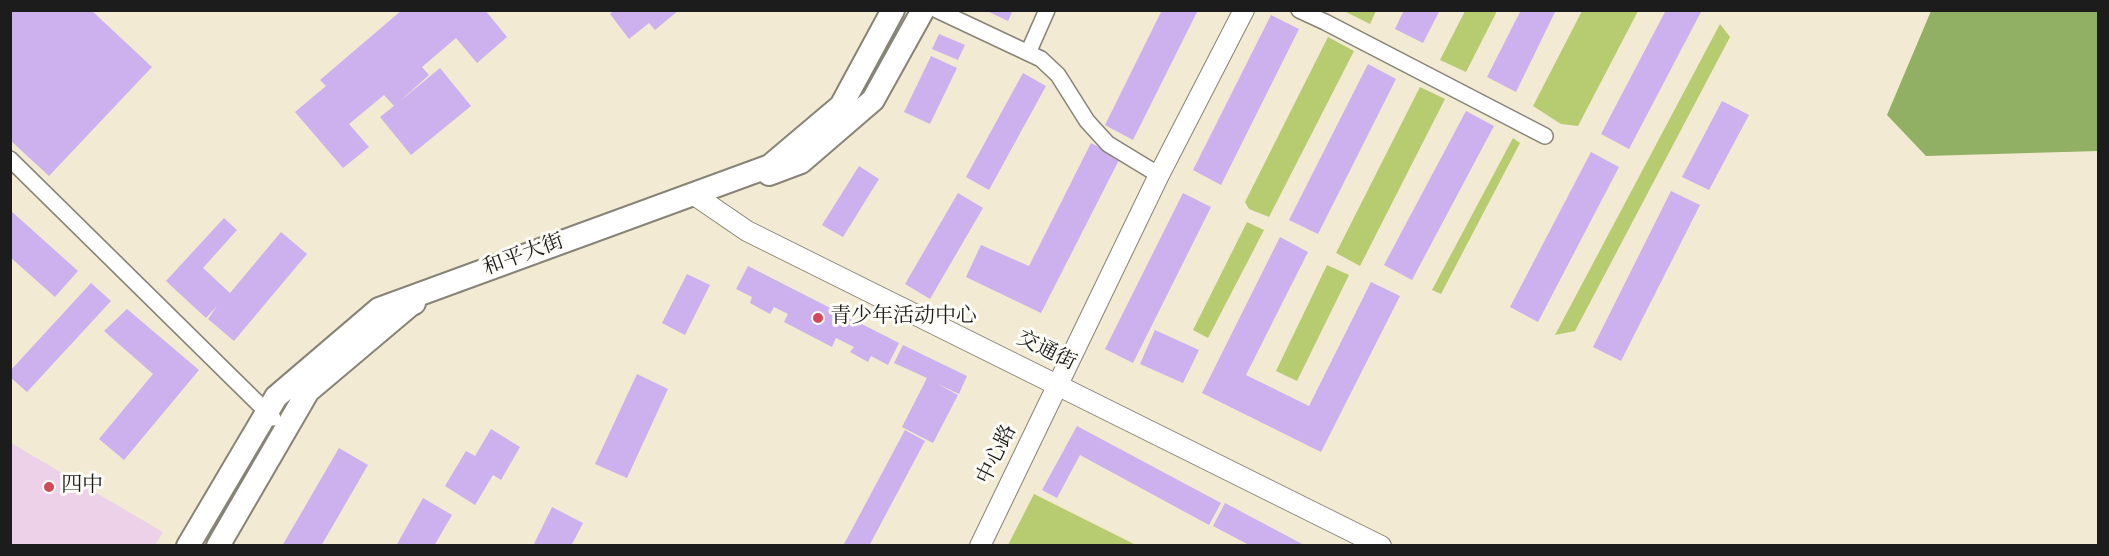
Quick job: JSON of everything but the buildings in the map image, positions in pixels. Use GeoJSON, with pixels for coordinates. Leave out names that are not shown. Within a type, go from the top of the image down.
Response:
{"type":"FeatureCollection","features":[{"type":"Feature","properties":{"kind":"main road","name":"和平大街"},"geometry":{"type":"LineString","coordinates":[[218,546],[308,392],[410,305],[696,197],[770,166],[840,106],[893,10]]}},
{"type":"Feature","properties":{"kind":"main road","name":"和平大街"},"geometry":{"type":"LineString","coordinates":[[188,546],[276,397],[379,309],[801,162],[873,100],[923,10]]}},
{"type":"Feature","properties":{"kind":"street"},"geometry":{"type":"LineString","coordinates":[[937,10],[1041,59],[1058,75],[1087,121],[1108,144],[1159,175]]}},
{"type":"Feature","properties":{"kind":"street"},"geometry":{"type":"LineString","coordinates":[[1028,53],[1047,10]]}},
{"type":"Feature","properties":{"kind":"street","name":"中心路"},"geometry":{"type":"LineString","coordinates":[[980,546],[1159,175],[1244,10]]}},
{"type":"Feature","properties":{"kind":"street"},"geometry":{"type":"LineString","coordinates":[[1299,10],[1545,136]]}},
{"type":"Feature","properties":{"kind":"street"},"geometry":{"type":"LineString","coordinates":[[10,159],[266,412],[286,429]]}},
{"type":"Feature","properties":{"kind":"street","name":"交通街"},"geometry":{"type":"LineString","coordinates":[[696,197],[747,231],[1375,544]]}},
{"type":"Feature","properties":{"kind":"shaded area","name":"四中"},"geometry":{"type":"Polygon","coordinates":[[[11,443],[163,532],[155,545],[11,545],[11,443]]]}},
{"type":"Feature","properties":{"kind":"green space"},"geometry":{"type":"Polygon","coordinates":[[[1376,10],[1370,24],[1344,11],[1376,10]]]}},
{"type":"Feature","properties":{"kind":"green space"},"geometry":{"type":"Polygon","coordinates":[[[1465,11],[1497,11],[1466,72],[1440,60],[1465,11]]]}},
{"type":"Feature","properties":{"kind":"green space"},"geometry":{"type":"Polygon","coordinates":[[[1582,11],[1638,11],[1578,126],[1561,124],[1533,106],[1582,11]]]}},
{"type":"Feature","properties":{"kind":"green space"},"geometry":{"type":"Polygon","coordinates":[[[1931,11],[2098,11],[2098,151],[1926,156],[1887,115],[1931,11]]]}},
{"type":"Feature","properties":{"kind":"green space"},"geometry":{"type":"Polygon","coordinates":[[[1720,24],[1730,37],[1575,331],[1555,335],[1720,24]]]}},
{"type":"Feature","properties":{"kind":"green space"},"geometry":{"type":"Polygon","coordinates":[[[1328,37],[1354,51],[1269,217],[1249,209],[1245,202],[1328,37]]]}},
{"type":"Feature","properties":{"kind":"green space"},"geometry":{"type":"Polygon","coordinates":[[[1420,87],[1445,99],[1360,266],[1336,253],[1420,87]]]}},
{"type":"Feature","properties":{"kind":"green space"},"geometry":{"type":"Polygon","coordinates":[[[1513,138],[1520,143],[1441,294],[1432,290],[1513,138]]]}},
{"type":"Feature","properties":{"kind":"green space"},"geometry":{"type":"Polygon","coordinates":[[[1247,222],[1264,230],[1208,338],[1193,330],[1247,222]]]}},
{"type":"Feature","properties":{"kind":"green space"},"geometry":{"type":"Polygon","coordinates":[[[1327,265],[1349,275],[1297,381],[1276,371],[1327,265]]]}},
{"type":"Feature","properties":{"kind":"green space"},"geometry":{"type":"Polygon","coordinates":[[[1034,494],[1136,545],[1008,545],[1034,494]]]}},
{"type":"Feature","properties":{"kind":"place","name":"青少年活动中心"},"geometry":{"type":"Point","coordinates":[818,318]}},
{"type":"Feature","properties":{"kind":"place","name":"四中"},"geometry":{"type":"Point","coordinates":[49,487]}}]}
